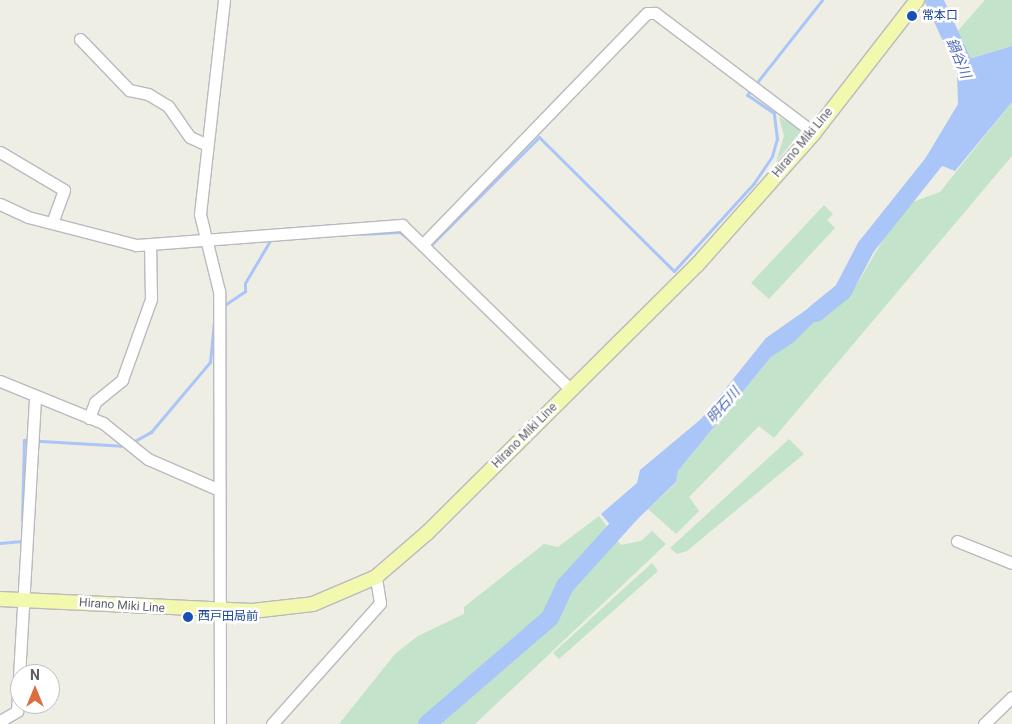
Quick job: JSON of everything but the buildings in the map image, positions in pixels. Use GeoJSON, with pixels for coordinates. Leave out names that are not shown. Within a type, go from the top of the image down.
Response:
{"type":"FeatureCollection","features":[{"type":"Feature","properties":{"kind":"main road","name":"Hirano Miki Line"},"geometry":{"type":"LineString","coordinates":[[0,599],[219,612],[313,604],[376,578],[698,265],[814,132],[917,0]]}},
{"type":"Feature","properties":{"kind":"street"},"geometry":{"type":"LineString","coordinates":[[220,724],[217,489],[219,291],[200,214],[205,144],[224,0]]}},
{"type":"Feature","properties":{"kind":"street"},"geometry":{"type":"LineString","coordinates":[[424,243],[647,13],[655,13],[814,132]]}},
{"type":"Feature","properties":{"kind":"street"},"geometry":{"type":"LineString","coordinates":[[80,39],[129,90],[148,94],[168,106],[190,137],[205,144]]}},
{"type":"Feature","properties":{"kind":"street"},"geometry":{"type":"LineString","coordinates":[[0,152],[64,190],[53,220]]}},
{"type":"Feature","properties":{"kind":"street"},"geometry":{"type":"LineString","coordinates":[[0,197],[5,206],[136,245],[206,237],[402,225],[424,243],[571,390]]}},
{"type":"Feature","properties":{"kind":"street"},"geometry":{"type":"LineString","coordinates":[[89,418],[95,402],[122,380],[151,299],[150,244]]}},
{"type":"Feature","properties":{"kind":"street"},"geometry":{"type":"LineString","coordinates":[[0,381],[89,418],[148,459],[217,489]]}},
{"type":"Feature","properties":{"kind":"street"},"geometry":{"type":"LineString","coordinates":[[8,720],[17,711],[35,396]]}},
{"type":"Feature","properties":{"kind":"street"},"geometry":{"type":"LineString","coordinates":[[957,541],[1012,563]]}},
{"type":"Feature","properties":{"kind":"street"},"geometry":{"type":"LineString","coordinates":[[272,724],[380,603],[376,578]]}},
{"type":"Feature","properties":{"kind":"street"},"geometry":{"type":"LineString","coordinates":[[984,724],[1012,697]]}},
{"type":"Feature","properties":{"kind":"green space"},"geometry":{"type":"Polygon","coordinates":[[[985,0],[1012,0],[1012,46],[972,58],[965,54],[955,34],[985,0]]]}},
{"type":"Feature","properties":{"kind":"green space"},"geometry":{"type":"Polygon","coordinates":[[[1012,102],[1012,156],[774,438],[759,426],[689,497],[699,511],[676,534],[648,509],[676,483],[678,471],[771,357],[856,286],[894,221],[913,202],[940,192],[1012,102]]]}},
{"type":"Feature","properties":{"kind":"green space"},"geometry":{"type":"Polygon","coordinates":[[[779,117],[802,130],[776,162],[784,136],[779,117]]]}},
{"type":"Feature","properties":{"kind":"green space"},"geometry":{"type":"Polygon","coordinates":[[[824,205],[833,214],[827,220],[835,228],[769,299],[751,283],[824,205]]]}},
{"type":"Feature","properties":{"kind":"green space"},"geometry":{"type":"Polygon","coordinates":[[[789,439],[804,454],[687,551],[677,554],[670,548],[789,439]]]}},
{"type":"Feature","properties":{"kind":"green space"},"geometry":{"type":"Polygon","coordinates":[[[599,516],[621,545],[641,541],[652,531],[666,544],[475,724],[339,724],[395,654],[418,636],[464,614],[464,607],[544,544],[558,547],[599,516]]]}},
{"type":"Feature","properties":{"kind":"green space"},"geometry":{"type":"Polygon","coordinates":[[[652,563],[658,571],[559,659],[553,653],[652,563]]]}},
{"type":"Feature","properties":{"kind":"water"},"geometry":{"type":"Polygon","coordinates":[[[955,34],[965,54],[972,58],[1012,46],[1012,102],[955,171],[925,159],[958,104],[957,73],[945,38],[955,34]]]}},
{"type":"Feature","properties":{"kind":"water"},"geometry":{"type":"Polygon","coordinates":[[[830,293],[836,300],[794,342],[771,357],[678,471],[676,482],[620,536],[601,514],[637,483],[640,470],[701,419],[766,338],[830,293]]]}},
{"type":"Feature","properties":{"kind":"waterway"},"geometry":{"type":"LineString","coordinates":[[428,248],[539,137],[674,271],[754,183],[772,156],[777,139],[774,113],[747,95],[822,0]]}},
{"type":"Feature","properties":{"kind":"waterway","name":"鍋谷川"},"geometry":{"type":"LineString","coordinates":[[934,0],[960,57]]}},
{"type":"Feature","properties":{"kind":"waterway","name":"明石川"},"geometry":{"type":"LineString","coordinates":[[816,313],[843,291],[866,247],[945,148]]}},
{"type":"Feature","properties":{"kind":"waterway"},"geometry":{"type":"LineString","coordinates":[[361,234],[400,232],[413,243]]}},
{"type":"Feature","properties":{"kind":"waterway"},"geometry":{"type":"LineString","coordinates":[[223,306],[245,291],[245,283],[271,239]]}},
{"type":"Feature","properties":{"kind":"waterway"},"geometry":{"type":"LineString","coordinates":[[131,443],[151,432],[210,362],[215,311]]}},
{"type":"Feature","properties":{"kind":"waterway"},"geometry":{"type":"LineString","coordinates":[[22,520],[24,440],[126,446]]}},
{"type":"Feature","properties":{"kind":"waterway","name":"明石川"},"geometry":{"type":"LineString","coordinates":[[427,724],[550,618],[565,586],[631,513]]}},
{"type":"Feature","properties":{"kind":"waterway"},"geometry":{"type":"LineString","coordinates":[[0,543],[22,541]]}},
{"type":"Feature","properties":{"kind":"place","name":"常本口"},"geometry":{"type":"Point","coordinates":[912,16]}},
{"type":"Feature","properties":{"kind":"place","name":"西戸田局前"},"geometry":{"type":"Point","coordinates":[188,617]}}]}
